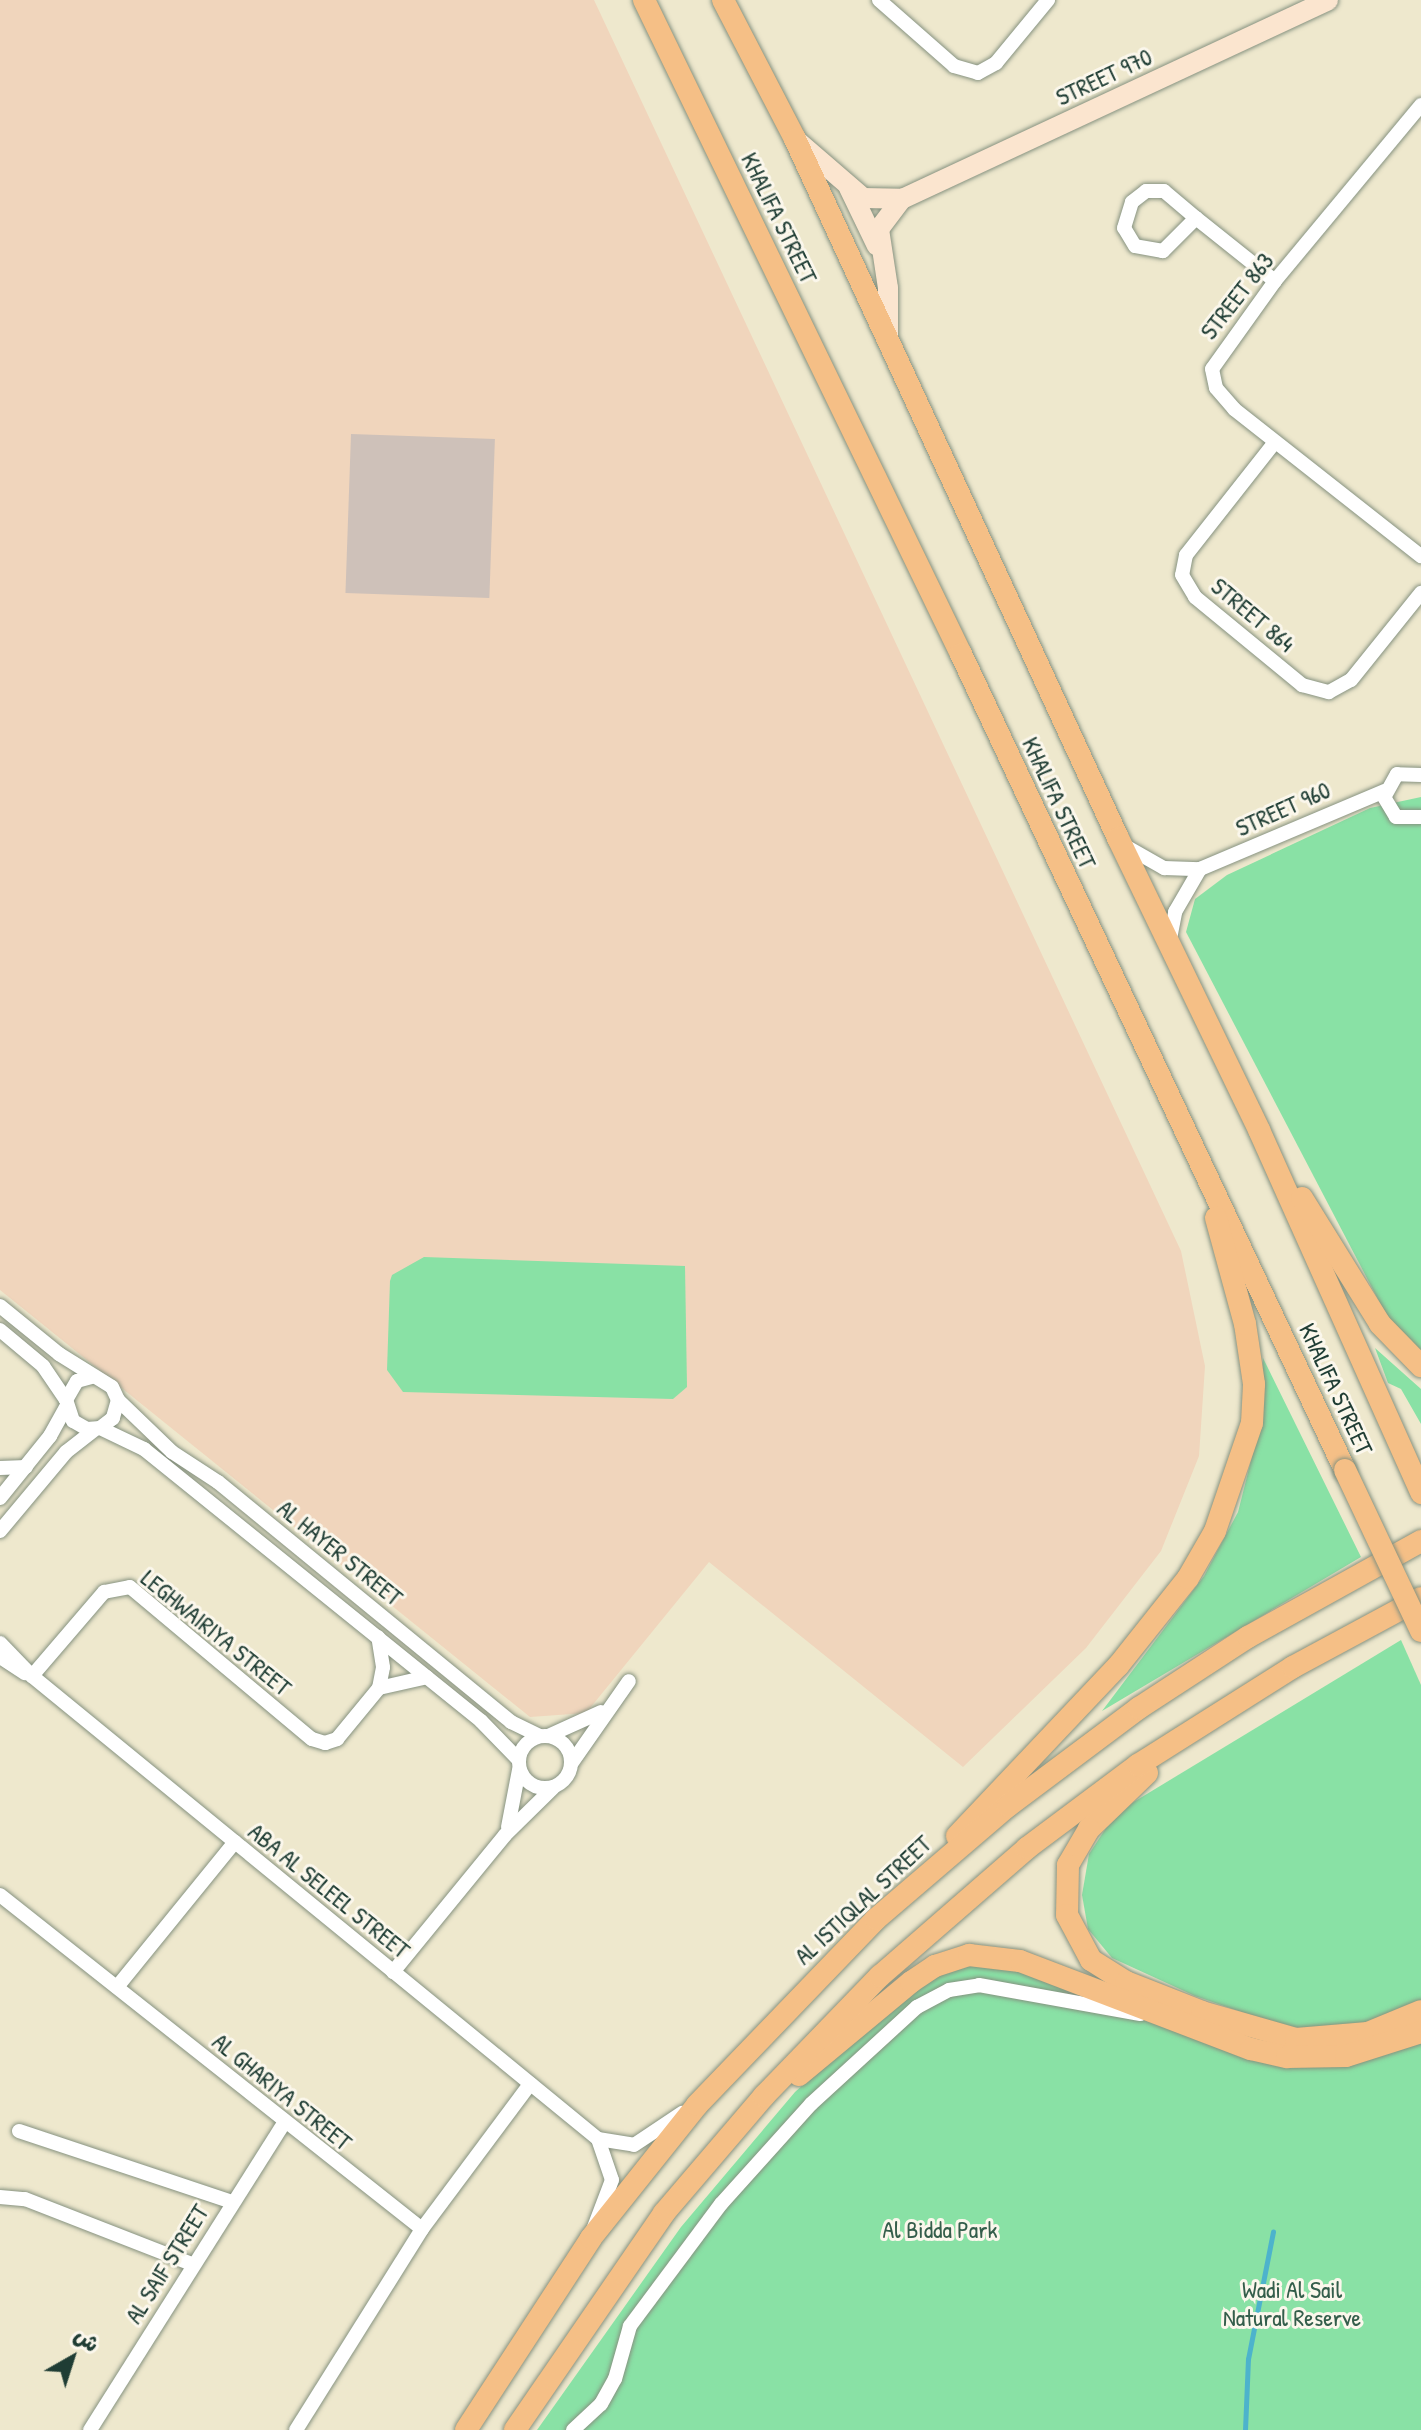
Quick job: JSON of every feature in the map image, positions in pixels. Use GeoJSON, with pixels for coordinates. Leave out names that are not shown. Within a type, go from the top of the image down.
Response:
{"type":"FeatureCollection","features":[{"type":"Feature","properties":{"kind":"main road","name":"KHALIFA STREET"},"geometry":{"type":"LineString","coordinates":[[644,0],[1198,1155],[1421,1631]]}},
{"type":"Feature","properties":{"kind":"main road","name":"KHALIFA STREET"},"geometry":{"type":"LineString","coordinates":[[723,0],[795,139],[1118,838],[1259,1130],[1419,1489]]}},
{"type":"Feature","properties":{"kind":"main road"},"geometry":{"type":"LineString","coordinates":[[1259,1130],[1380,1324],[1421,1366]]}},
{"type":"Feature","properties":{"kind":"main road"},"geometry":{"type":"LineString","coordinates":[[937,1865],[978,1811],[1074,1715],[1151,1626],[1215,1531],[1236,1478],[1252,1423],[1252,1356],[1198,1155]]}},
{"type":"Feature","properties":{"kind":"main road","name":"AL ISTIQLAL STREET"},"geometry":{"type":"LineString","coordinates":[[466,2430],[591,2238],[697,2105],[833,1961],[937,1865],[1076,1754],[1176,1682],[1421,1541]]}},
{"type":"Feature","properties":{"kind":"main road"},"geometry":{"type":"LineString","coordinates":[[515,2430],[636,2251],[764,2096],[841,2014],[971,1894],[1065,1818],[1204,1721],[1421,1598]]}},
{"type":"Feature","properties":{"kind":"main road"},"geometry":{"type":"LineString","coordinates":[[1204,1721],[1107,1810],[1073,1851],[1065,1893],[1081,1947],[1126,1982],[1239,2026],[1296,2039],[1368,2033],[1421,2011]]}},
{"type":"Feature","properties":{"kind":"main road"},"geometry":{"type":"LineString","coordinates":[[764,2096],[796,2077],[911,1982],[957,1957],[1008,1957],[1251,2049],[1302,2057],[1372,2051],[1421,2032]]}},
{"type":"Feature","properties":{"kind":"street"},"geometry":{"type":"LineString","coordinates":[[879,0],[954,66],[978,73],[996,63],[1048,0]]}},
{"type":"Feature","properties":{"kind":"street","name":"STREET 970"},"geometry":{"type":"LineString","coordinates":[[795,139],[849,188],[874,202],[902,199],[1302,6],[1328,0]]}},
{"type":"Feature","properties":{"kind":"street","name":"STREET 863"},"geometry":{"type":"LineString","coordinates":[[1421,105],[1275,281],[1212,369],[1223,398],[1421,556]]}},
{"type":"Feature","properties":{"kind":"street"},"geometry":{"type":"LineString","coordinates":[[849,188],[881,253]]}},
{"type":"Feature","properties":{"kind":"street"},"geometry":{"type":"LineString","coordinates":[[1196,218],[1177,241],[1157,252],[1135,246],[1124,228],[1132,202],[1153,189],[1196,218],[1275,281]]}},
{"type":"Feature","properties":{"kind":"street","name":"STREET 970"},"geometry":{"type":"LineString","coordinates":[[888,337],[888,288],[879,229],[902,199]]}},
{"type":"Feature","properties":{"kind":"street","name":"STREET 864"},"geometry":{"type":"LineString","coordinates":[[1275,442],[1186,555],[1182,575],[1195,597],[1302,685],[1329,692],[1351,680],[1421,593]]}},
{"type":"Feature","properties":{"kind":"street","name":"STREET 960"},"geometry":{"type":"LineString","coordinates":[[1118,838],[1164,868],[1200,869],[1385,791],[1393,777],[1416,772]]}},
{"type":"Feature","properties":{"kind":"street"},"geometry":{"type":"LineString","coordinates":[[1385,791],[1385,803],[1396,817],[1421,817]]}},
{"type":"Feature","properties":{"kind":"street"},"geometry":{"type":"LineString","coordinates":[[1169,946],[1178,905],[1200,869]]}},
{"type":"Feature","properties":{"kind":"street"},"geometry":{"type":"LineString","coordinates":[[0,1306],[92,1377],[107,1383],[118,1400],[113,1418],[66,1452],[0,1531]]}},
{"type":"Feature","properties":{"kind":"street"},"geometry":{"type":"LineString","coordinates":[[0,1330],[43,1366],[66,1403],[73,1421],[98,1428]]}},
{"type":"Feature","properties":{"kind":"street"},"geometry":{"type":"LineString","coordinates":[[0,1498],[26,1467],[77,1381],[92,1377]]}},
{"type":"Feature","properties":{"kind":"street","name":"AL HAYER STREET"},"geometry":{"type":"LineString","coordinates":[[118,1400],[172,1452],[218,1482],[511,1722],[544,1736]]}},
{"type":"Feature","properties":{"kind":"street","name":"AL HAYER STREET"},"geometry":{"type":"LineString","coordinates":[[98,1428],[144,1449],[427,1677],[518,1763]]}},
{"type":"Feature","properties":{"kind":"street"},"geometry":{"type":"LineString","coordinates":[[0,1468],[26,1467]]}},
{"type":"Feature","properties":{"kind":"street","name":"LEGHWAIRIYA STREET"},"geometry":{"type":"LineString","coordinates":[[32,1676],[104,1592],[121,1585],[138,1592],[312,1739],[337,1739],[379,1688]]}},
{"type":"Feature","properties":{"kind":"street"},"geometry":{"type":"LineString","coordinates":[[378,1637],[383,1667],[379,1688],[427,1677]]}},
{"type":"Feature","properties":{"kind":"street","name":"ABA AL SELEEL STREET"},"geometry":{"type":"LineString","coordinates":[[0,1643],[32,1676],[598,2139]]}},
{"type":"Feature","properties":{"kind":"street","name":"ABA AL SELEEL STREET"},"geometry":{"type":"LineString","coordinates":[[0,1657],[32,1676]]}},
{"type":"Feature","properties":{"kind":"street"},"geometry":{"type":"LineString","coordinates":[[393,1972],[505,1835],[565,1779],[571,1764],[629,1681]]}},
{"type":"Feature","properties":{"kind":"street"},"geometry":{"type":"LineString","coordinates":[[505,1835],[518,1795],[518,1763],[525,1744],[609,1708]]}},
{"type":"Feature","properties":{"kind":"street"},"geometry":{"type":"LineString","coordinates":[[544,1736],[565,1746],[571,1764]]}},
{"type":"Feature","properties":{"kind":"street"},"geometry":{"type":"LineString","coordinates":[[518,1763],[527,1782],[553,1788]]}},
{"type":"Feature","properties":{"kind":"street"},"geometry":{"type":"LineString","coordinates":[[117,1987],[235,1842]]}},
{"type":"Feature","properties":{"kind":"street","name":"AL GHARIYA STREET"},"geometry":{"type":"LineString","coordinates":[[0,1895],[284,2123],[422,2229]]}},
{"type":"Feature","properties":{"kind":"street"},"geometry":{"type":"LineString","coordinates":[[573,2430],[606,2397],[630,2326],[721,2204],[811,2104],[917,2007],[949,1990],[990,1986],[1175,2020]]}},
{"type":"Feature","properties":{"kind":"street"},"geometry":{"type":"LineString","coordinates":[[296,2430],[422,2229],[530,2084]]}},
{"type":"Feature","properties":{"kind":"street"},"geometry":{"type":"LineString","coordinates":[[591,2238],[612,2180],[598,2139],[634,2145],[697,2105]]}},
{"type":"Feature","properties":{"kind":"street","name":"AL SAIF STREET"},"geometry":{"type":"LineString","coordinates":[[90,2430],[192,2264],[284,2123]]}},
{"type":"Feature","properties":{"kind":"street"},"geometry":{"type":"LineString","coordinates":[[19,2131],[232,2202]]}},
{"type":"Feature","properties":{"kind":"street"},"geometry":{"type":"LineString","coordinates":[[0,2197],[25,2199],[192,2264]]}},
{"type":"Feature","properties":{"kind":"shaded area"},"geometry":{"type":"Polygon","coordinates":[[[0,0],[594,0],[1181,1251],[1205,1366],[1199,1456],[1161,1551],[1086,1648],[963,1767],[709,1562],[586,1713],[530,1717],[0,1290],[0,0]]]}},
{"type":"Feature","properties":{"kind":"shaded area"},"geometry":{"type":"Polygon","coordinates":[[[351,434],[495,439],[489,598],[345,593],[351,434]]]}},
{"type":"Feature","properties":{"kind":"green space"},"geometry":{"type":"Polygon","coordinates":[[[1421,797],[1421,1351],[1393,1328],[1186,932],[1195,899],[1227,875],[1370,808],[1421,797]]]}},
{"type":"Feature","properties":{"kind":"green space"},"geometry":{"type":"Polygon","coordinates":[[[424,1257],[685,1266],[687,1387],[673,1399],[403,1392],[387,1370],[390,1281],[392,1275],[424,1257]]]}},
{"type":"Feature","properties":{"kind":"green space"},"geometry":{"type":"Polygon","coordinates":[[[1375,1348],[1421,1389],[1421,1424],[1401,1389],[1388,1383],[1375,1348]]]}},
{"type":"Feature","properties":{"kind":"green space"},"geometry":{"type":"Polygon","coordinates":[[[1263,1358],[1361,1557],[1102,1711],[1204,1576],[1238,1512],[1257,1437],[1263,1358]]]}},
{"type":"Feature","properties":{"kind":"green space"},"geometry":{"type":"Polygon","coordinates":[[[1401,1640],[1421,1685],[1421,2001],[1376,2021],[1317,2030],[1282,2026],[1195,1996],[1112,1958],[1088,1929],[1082,1895],[1089,1854],[1106,1828],[1132,1803],[1401,1640]]]}},
{"type":"Feature","properties":{"kind":"green space","name":"Al Bidda Park"},"geometry":{"type":"Polygon","coordinates":[[[990,1960],[1227,2047],[1421,2039],[1421,2430],[537,2430],[681,2227],[795,2092],[922,1978],[990,1960]]]}},
{"type":"Feature","properties":{"kind":"waterway"},"geometry":{"type":"LineString","coordinates":[[1245,2430],[1248,2359],[1273,2231]]}},
{"type":"Feature","properties":{"kind":"park label","name":"Wadi Al Sail Natural Reserve"},"geometry":{"type":"Point","coordinates":[1292,2304]}}]}
